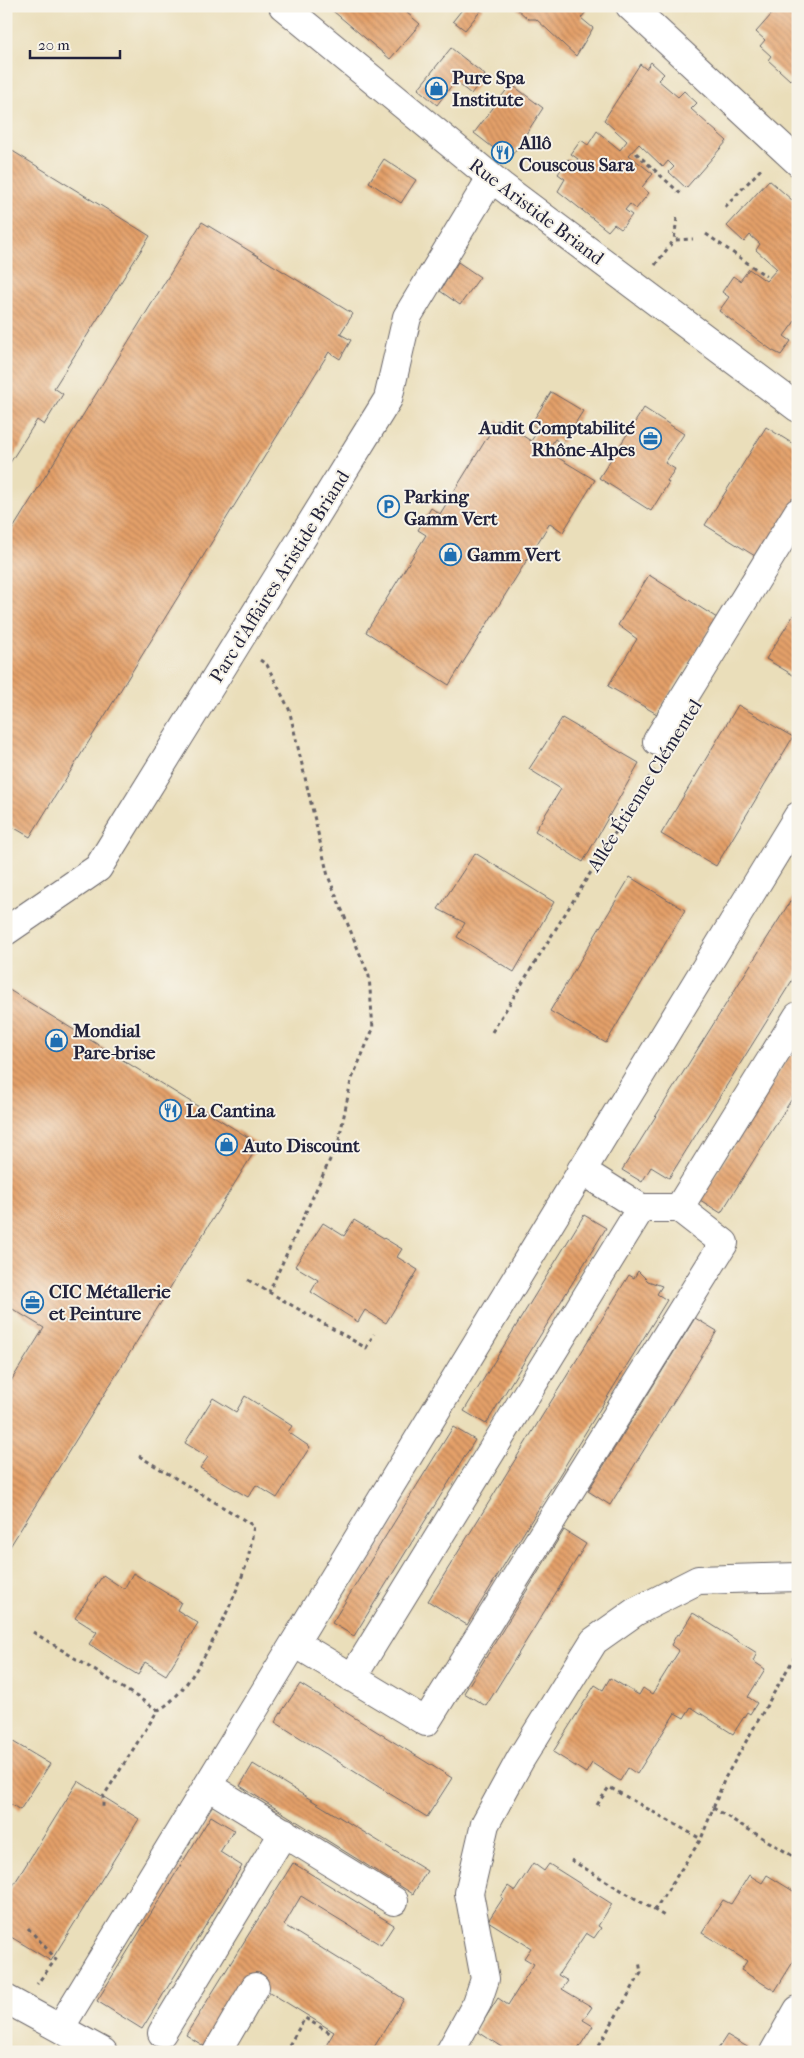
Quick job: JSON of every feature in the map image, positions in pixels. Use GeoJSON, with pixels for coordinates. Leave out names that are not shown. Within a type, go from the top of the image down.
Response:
{"type":"FeatureCollection","features":[{"type":"Feature","properties":{"kind":"street","name":"Rue Aristide Briand"},"geometry":{"type":"LineString","coordinates":[[283,6],[491,178],[798,408]]}},
{"type":"Feature","properties":{"kind":"street"},"geometry":{"type":"LineString","coordinates":[[630,6],[790,154]]}},
{"type":"Feature","properties":{"kind":"street","name":"Parc d'Affaires Aristide Briand"},"geometry":{"type":"LineString","coordinates":[[6,931],[98,868],[388,399],[408,317],[491,178]]}},
{"type":"Feature","properties":{"kind":"street","name":"Allée Étienne Clémentel"},"geometry":{"type":"LineString","coordinates":[[656,754],[798,512]]}},
{"type":"Feature","properties":{"kind":"street"},"geometry":{"type":"LineString","coordinates":[[60,2028],[798,816]]}},
{"type":"Feature","properties":{"kind":"street"},"geometry":{"type":"LineString","coordinates":[[679,1208],[798,1016]]}},
{"type":"Feature","properties":{"kind":"street"},"geometry":{"type":"LineString","coordinates":[[295,1643],[426,1722],[724,1243],[679,1208],[641,1208],[581,1170]]}},
{"type":"Feature","properties":{"kind":"street"},"geometry":{"type":"LineString","coordinates":[[352,1678],[641,1208]]}},
{"type":"Feature","properties":{"kind":"street"},"geometry":{"type":"LineString","coordinates":[[450,2052],[477,2003],[485,1979],[469,1893],[485,1824],[520,1760],[594,1641],[635,1612],[698,1580],[798,1577]]}},
{"type":"Feature","properties":{"kind":"street"},"geometry":{"type":"LineString","coordinates":[[208,1786],[394,1901]]}},
{"type":"Feature","properties":{"kind":"street"},"geometry":{"type":"LineString","coordinates":[[162,2033],[284,1832]]}},
{"type":"Feature","properties":{"kind":"street"},"geometry":{"type":"LineString","coordinates":[[217,2052],[255,1987]]}},
{"type":"Feature","properties":{"kind":"street"},"geometry":{"type":"LineString","coordinates":[[14,2003],[103,2052]]}},
{"type":"Feature","properties":{"kind":"street"},"geometry":{"type":"LineString","coordinates":[[774,2052],[798,2010]]}},
{"type":"Feature","properties":{"kind":"path"},"geometry":{"type":"LineString","coordinates":[[636,153],[683,196]]}},
{"type":"Feature","properties":{"kind":"path"},"geometry":{"type":"LineString","coordinates":[[725,207],[790,154]]}},
{"type":"Feature","properties":{"kind":"path"},"geometry":{"type":"LineString","coordinates":[[666,249],[674,240],[677,218]]}},
{"type":"Feature","properties":{"kind":"path"},"geometry":{"type":"LineString","coordinates":[[706,234],[766,276]]}},
{"type":"Feature","properties":{"kind":"path"},"geometry":{"type":"LineString","coordinates":[[674,240],[693,239]]}},
{"type":"Feature","properties":{"kind":"path"},"geometry":{"type":"LineString","coordinates":[[236,646],[267,665],[289,709],[328,876],[369,976],[373,1029],[351,1081],[339,1140],[269,1292]]}},
{"type":"Feature","properties":{"kind":"path","name":"Allée Étienne Clémentel"},"geometry":{"type":"LineString","coordinates":[[492,1032],[656,754]]}},
{"type":"Feature","properties":{"kind":"path"},"geometry":{"type":"LineString","coordinates":[[248,1280],[366,1348],[374,1334]]}},
{"type":"Feature","properties":{"kind":"path"},"geometry":{"type":"LineString","coordinates":[[103,1809],[103,1797],[158,1710],[166,1706],[189,1682],[221,1625],[245,1569],[254,1526],[139,1456]]}},
{"type":"Feature","properties":{"kind":"path"},"geometry":{"type":"LineString","coordinates":[[33,1632],[158,1710]]}},
{"type":"Feature","properties":{"kind":"path"},"geometry":{"type":"LineString","coordinates":[[654,1911],[701,1840],[725,1778],[798,1651]]}},
{"type":"Feature","properties":{"kind":"path"},"geometry":{"type":"LineString","coordinates":[[597,1805],[609,1787],[701,1840]]}},
{"type":"Feature","properties":{"kind":"path"},"geometry":{"type":"LineString","coordinates":[[713,1808],[796,1858]]}},
{"type":"Feature","properties":{"kind":"path"},"geometry":{"type":"LineString","coordinates":[[572,1860],[666,1917]]}},
{"type":"Feature","properties":{"kind":"path"},"geometry":{"type":"LineString","coordinates":[[14,2003],[56,1959],[28,1928]]}},
{"type":"Feature","properties":{"kind":"path"},"geometry":{"type":"LineString","coordinates":[[595,2052],[641,1973],[639,1961]]}},
{"type":"Feature","properties":{"kind":"path"},"geometry":{"type":"LineString","coordinates":[[291,2052],[285,2050],[305,2018],[330,2033]]}},
{"type":"Feature","properties":{"kind":"building"},"geometry":{"type":"Polygon","coordinates":[[[327,6],[399,6],[420,24],[390,59],[327,6]]]}},
{"type":"Feature","properties":{"kind":"building"},"geometry":{"type":"Polygon","coordinates":[[[465,6],[480,6],[483,8],[465,30],[453,21],[465,6]]]}},
{"type":"Feature","properties":{"kind":"building"},"geometry":{"type":"Polygon","coordinates":[[[514,6],[579,6],[586,12],[581,18],[593,28],[576,56],[536,19],[528,19],[514,6]]]}},
{"type":"Feature","properties":{"kind":"building"},"geometry":{"type":"Polygon","coordinates":[[[779,6],[798,6],[798,80],[794,76],[790,80],[768,60],[771,56],[760,46],[765,40],[756,32],[779,6]]]}},
{"type":"Feature","properties":{"kind":"building"},"geometry":{"type":"Polygon","coordinates":[[[451,48],[485,75],[471,94],[455,81],[437,105],[418,89],[451,48]]]}},
{"type":"Feature","properties":{"kind":"building"},"geometry":{"type":"Polygon","coordinates":[[[651,62],[664,74],[658,80],[678,97],[684,91],[697,103],[691,109],[727,141],[686,188],[669,172],[674,167],[668,161],[663,167],[639,144],[629,155],[653,174],[642,187],[649,193],[636,209],[630,204],[625,210],[632,215],[621,229],[614,224],[608,231],[558,191],[565,179],[558,174],[568,159],[575,164],[578,159],[571,154],[581,140],[588,145],[597,131],[620,150],[627,141],[604,120],[640,64],[646,69],[651,62]]]}},
{"type":"Feature","properties":{"kind":"building"},"geometry":{"type":"Polygon","coordinates":[[[511,84],[543,108],[509,160],[474,133],[511,84]]]}},
{"type":"Feature","properties":{"kind":"building"},"geometry":{"type":"Polygon","coordinates":[[[6,147],[150,236],[54,388],[63,394],[44,425],[37,420],[6,469],[6,147]]]}},
{"type":"Feature","properties":{"kind":"building"},"geometry":{"type":"Polygon","coordinates":[[[384,159],[416,180],[401,203],[369,182],[384,159]]]}},
{"type":"Feature","properties":{"kind":"building"},"geometry":{"type":"Polygon","coordinates":[[[769,180],[792,200],[798,194],[798,292],[792,298],[798,302],[798,317],[784,336],[791,341],[781,355],[719,311],[729,297],[722,292],[733,276],[740,281],[749,269],[766,281],[777,269],[756,250],[760,244],[750,235],[744,242],[727,226],[769,180]]]}},
{"type":"Feature","properties":{"kind":"building"},"geometry":{"type":"Polygon","coordinates":[[[202,222],[353,314],[340,334],[351,340],[340,359],[329,352],[30,837],[6,823],[6,540],[202,222]]]}},
{"type":"Feature","properties":{"kind":"building"},"geometry":{"type":"Polygon","coordinates":[[[458,262],[480,277],[460,305],[440,291],[458,262]]]}},
{"type":"Feature","properties":{"kind":"building"},"geometry":{"type":"Polygon","coordinates":[[[551,392],[583,411],[562,444],[555,439],[547,451],[595,480],[563,532],[550,523],[449,685],[366,632],[426,535],[418,530],[431,508],[440,514],[498,420],[531,441],[539,429],[531,424],[551,392]]]}},
{"type":"Feature","properties":{"kind":"building"},"geometry":{"type":"Polygon","coordinates":[[[644,408],[684,434],[665,463],[675,469],[651,511],[599,478],[644,408]]]}},
{"type":"Feature","properties":{"kind":"building"},"geometry":{"type":"Polygon","coordinates":[[[766,427],[798,447],[798,504],[763,561],[705,525],[766,427]]]}},
{"type":"Feature","properties":{"kind":"building"},"geometry":{"type":"Polygon","coordinates":[[[649,575],[717,618],[657,714],[608,686],[637,639],[618,625],[649,575]]]}},
{"type":"Feature","properties":{"kind":"building"},"geometry":{"type":"Polygon","coordinates":[[[798,608],[798,678],[766,659],[798,608]]]}},
{"type":"Feature","properties":{"kind":"building"},"geometry":{"type":"Polygon","coordinates":[[[738,705],[793,737],[716,866],[661,834],[738,705]]]}},
{"type":"Feature","properties":{"kind":"building"},"geometry":{"type":"Polygon","coordinates":[[[562,718],[639,763],[583,862],[535,831],[561,789],[529,769],[562,718]]]}},
{"type":"Feature","properties":{"kind":"building"},"geometry":{"type":"Polygon","coordinates":[[[475,853],[554,902],[514,972],[457,937],[465,923],[438,909],[475,853]]]}},
{"type":"Feature","properties":{"kind":"building"},"geometry":{"type":"Polygon","coordinates":[[[630,877],[685,910],[606,1043],[550,1011],[630,877]]]}},
{"type":"Feature","properties":{"kind":"building"},"geometry":{"type":"Polygon","coordinates":[[[798,889],[798,971],[669,1178],[651,1167],[642,1182],[622,1170],[798,889]]]}},
{"type":"Feature","properties":{"kind":"building"},"geometry":{"type":"Polygon","coordinates":[[[6,988],[259,1144],[6,1553],[6,1389],[44,1328],[6,1305],[6,988]]]}},
{"type":"Feature","properties":{"kind":"building"},"geometry":{"type":"Polygon","coordinates":[[[798,1042],[798,1089],[721,1213],[700,1200],[798,1042]]]}},
{"type":"Feature","properties":{"kind":"building"},"geometry":{"type":"Polygon","coordinates":[[[584,1215],[606,1228],[486,1424],[464,1411],[584,1215]]]}},
{"type":"Feature","properties":{"kind":"building"},"geometry":{"type":"Polygon","coordinates":[[[354,1220],[402,1249],[397,1257],[418,1270],[386,1323],[365,1310],[358,1322],[311,1292],[318,1280],[295,1266],[323,1223],[344,1236],[354,1220]]]}},
{"type":"Feature","properties":{"kind":"building"},"geometry":{"type":"Polygon","coordinates":[[[638,1271],[648,1281],[662,1286],[657,1294],[667,1300],[467,1625],[428,1601],[629,1275],[634,1278],[638,1271]]]}},
{"type":"Feature","properties":{"kind":"building"},"geometry":{"type":"Polygon","coordinates":[[[695,1318],[717,1331],[610,1505],[588,1491],[695,1318]]]}},
{"type":"Feature","properties":{"kind":"building"},"geometry":{"type":"Polygon","coordinates":[[[245,1396],[292,1426],[288,1432],[310,1447],[277,1498],[256,1485],[248,1497],[227,1485],[200,1468],[208,1457],[185,1443],[213,1398],[236,1412],[245,1396]]]}},
{"type":"Feature","properties":{"kind":"building"},"geometry":{"type":"Polygon","coordinates":[[[453,1427],[475,1440],[354,1636],[332,1623],[453,1427]]]}},
{"type":"Feature","properties":{"kind":"building"},"geometry":{"type":"Polygon","coordinates":[[[564,1530],[586,1544],[486,1706],[464,1693],[564,1530]]]}},
{"type":"Feature","properties":{"kind":"building"},"geometry":{"type":"Polygon","coordinates":[[[133,1573],[181,1602],[177,1610],[198,1623],[166,1675],[145,1662],[138,1675],[115,1661],[89,1644],[97,1632],[75,1618],[103,1575],[124,1589],[133,1573]]]}},
{"type":"Feature","properties":{"kind":"building"},"geometry":{"type":"Polygon","coordinates":[[[693,1613],[757,1653],[753,1661],[765,1669],[748,1697],[757,1703],[750,1714],[747,1712],[733,1734],[691,1707],[684,1718],[675,1713],[637,1774],[628,1768],[620,1781],[592,1763],[586,1773],[553,1752],[595,1685],[603,1690],[610,1678],[639,1695],[643,1688],[652,1694],[679,1651],[671,1645],[693,1613]]]}},
{"type":"Feature","properties":{"kind":"building"},"geometry":{"type":"Polygon","coordinates":[[[300,1684],[452,1778],[427,1817],[275,1722],[300,1684]]]}},
{"type":"Feature","properties":{"kind":"building"},"geometry":{"type":"Polygon","coordinates":[[[10,1740],[50,1764],[20,1810],[6,1801],[6,1746],[10,1740]]]}},
{"type":"Feature","properties":{"kind":"building"},"geometry":{"type":"Polygon","coordinates":[[[253,1764],[427,1871],[413,1894],[240,1786],[253,1764]]]}},
{"type":"Feature","properties":{"kind":"building"},"geometry":{"type":"Polygon","coordinates":[[[78,1781],[139,1819],[51,1961],[6,1934],[6,1897],[78,1781]]]}},
{"type":"Feature","properties":{"kind":"building"},"geometry":{"type":"Polygon","coordinates":[[[211,1816],[234,1830],[220,1852],[242,1866],[142,2029],[97,2001],[211,1816]]]}},
{"type":"Feature","properties":{"kind":"building"},"geometry":{"type":"Polygon","coordinates":[[[293,1863],[394,1925],[381,1945],[301,1896],[284,1925],[404,1999],[371,2052],[322,2052],[334,2032],[250,1980],[207,2048],[186,2035],[293,1863]]]}},
{"type":"Feature","properties":{"kind":"building"},"geometry":{"type":"Polygon","coordinates":[[[533,1863],[544,1871],[549,1864],[612,1904],[598,1926],[601,1928],[594,1938],[586,1933],[558,1975],[568,1981],[562,1989],[592,2007],[583,2020],[593,2026],[576,2052],[509,2052],[477,2031],[498,1998],[508,2005],[534,1964],[524,1958],[531,1948],[488,1921],[503,1898],[501,1897],[508,1886],[515,1891],[533,1863]]]}},
{"type":"Feature","properties":{"kind":"building"},"geometry":{"type":"Polygon","coordinates":[[[749,1875],[762,1883],[767,1875],[798,1894],[798,1954],[775,1991],[741,1970],[747,1961],[702,1933],[723,1900],[731,1904],[749,1875]]]}},
{"type":"Feature","properties":{"kind":"building"},"geometry":{"type":"Polygon","coordinates":[[[727,2035],[749,2048],[747,2052],[716,2052],[727,2035]]]}},
{"type":"Feature","properties":{"kind":"place","name":"Pure Spa Institute"},"geometry":{"type":"Point","coordinates":[436,88]}},
{"type":"Feature","properties":{"kind":"place","name":"Allô Couscous Sara"},"geometry":{"type":"Point","coordinates":[503,153]}},
{"type":"Feature","properties":{"kind":"place","name":"Audit Comptabilité Rhône-Alpes"},"geometry":{"type":"Point","coordinates":[651,438]}},
{"type":"Feature","properties":{"kind":"place","name":"Parking Gamm Vert"},"geometry":{"type":"Point","coordinates":[388,507]}},
{"type":"Feature","properties":{"kind":"place","name":"Gamm Vert"},"geometry":{"type":"Point","coordinates":[451,554]}},
{"type":"Feature","properties":{"kind":"place","name":"Mondial Pare-brise"},"geometry":{"type":"Point","coordinates":[57,1041]}},
{"type":"Feature","properties":{"kind":"place","name":"La Cantina"},"geometry":{"type":"Point","coordinates":[170,1110]}},
{"type":"Feature","properties":{"kind":"place","name":"Auto Discount"},"geometry":{"type":"Point","coordinates":[227,1145]}},
{"type":"Feature","properties":{"kind":"place","name":"CIC Métallerie et Peinture"},"geometry":{"type":"Point","coordinates":[33,1302]}}]}
